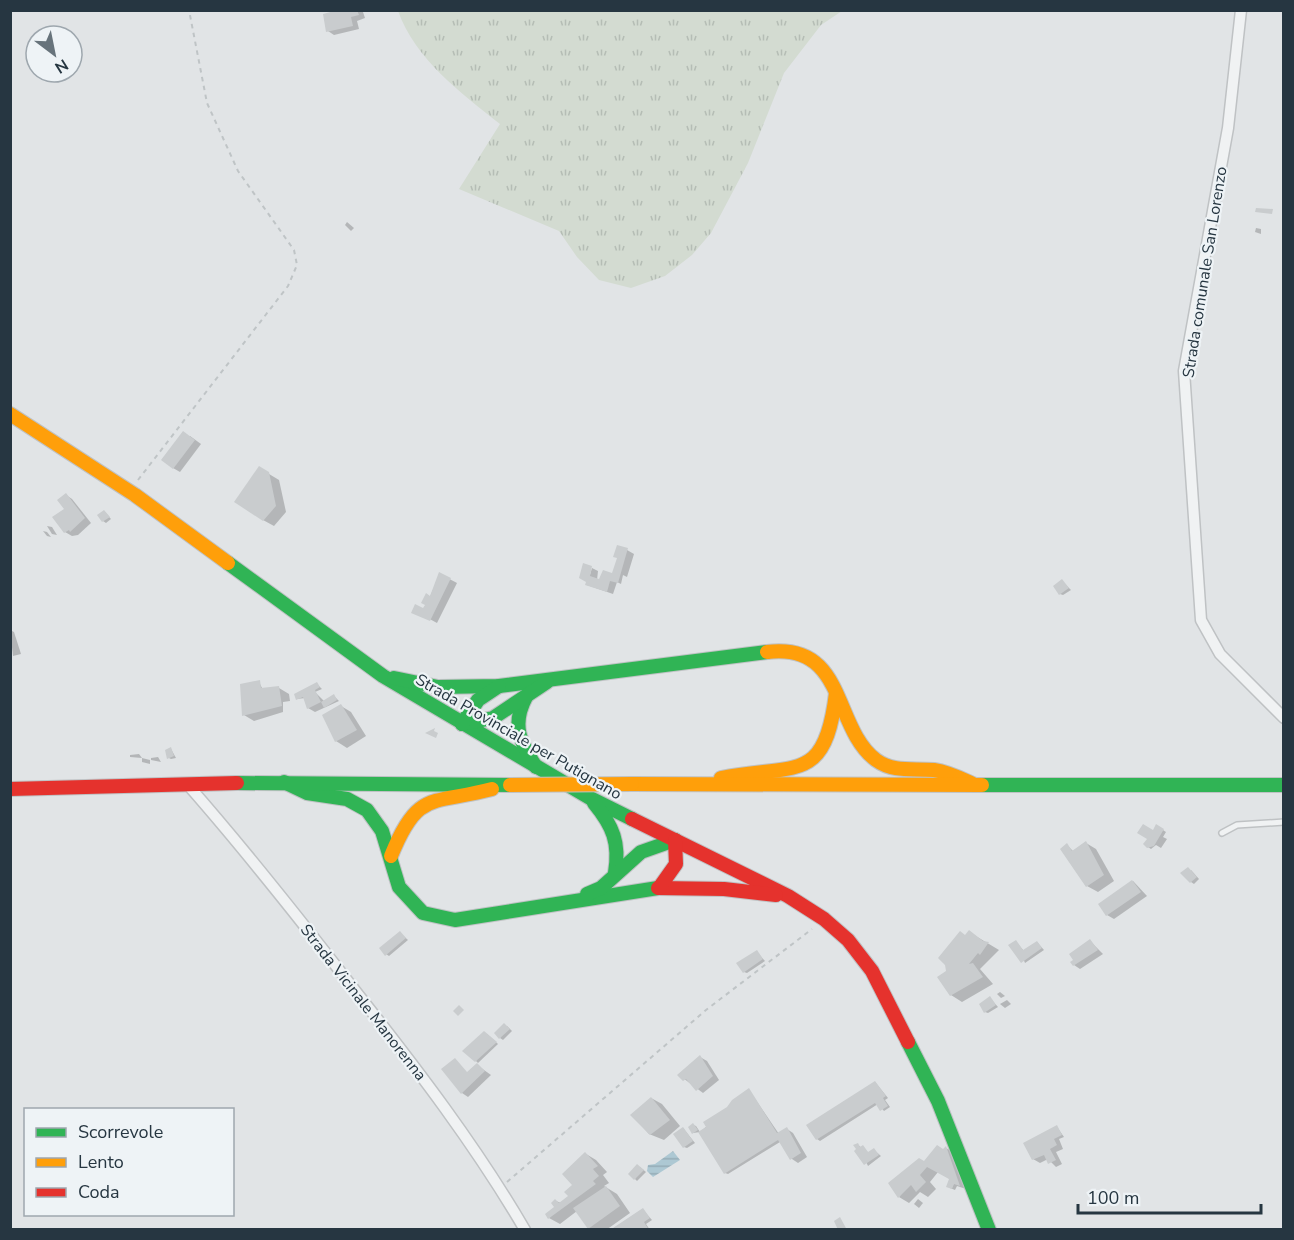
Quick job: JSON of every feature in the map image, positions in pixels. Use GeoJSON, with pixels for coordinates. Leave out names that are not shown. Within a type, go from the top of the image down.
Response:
{"type":"FeatureCollection","features":[{"type":"Feature","properties":{"kind":"main road","name":"Strada Provinciale per Putignano"},"geometry":{"type":"LineString","coordinates":[[10,414],[129,491],[383,676],[590,798],[788,896],[824,919],[848,940],[872,971],[938,1101],[989,1230]]}},
{"type":"Feature","properties":{"kind":"main road"},"geometry":{"type":"LineString","coordinates":[[383,676],[438,687],[500,686],[786,651],[804,655],[822,669],[836,690],[862,745],[881,764],[902,771],[947,772],[973,784]]}},
{"type":"Feature","properties":{"kind":"main road"},"geometry":{"type":"LineString","coordinates":[[462,724],[493,718],[551,679]]}},
{"type":"Feature","properties":{"kind":"main road"},"geometry":{"type":"LineString","coordinates":[[462,724],[477,700],[500,686]]}},
{"type":"Feature","properties":{"kind":"main road"},"geometry":{"type":"LineString","coordinates":[[703,783],[740,773],[783,771],[807,764],[826,747],[834,720],[836,690]]}},
{"type":"Feature","properties":{"kind":"main road"},"geometry":{"type":"LineString","coordinates":[[528,694],[516,712],[516,728],[521,743],[538,769]]}},
{"type":"Feature","properties":{"kind":"main road"},"geometry":{"type":"LineString","coordinates":[[10,789],[284,782],[507,785],[703,783],[1284,785]]}},
{"type":"Feature","properties":{"kind":"main road"},"geometry":{"type":"LineString","coordinates":[[284,782],[307,794],[347,799],[367,810],[382,831],[399,887],[423,912],[455,920],[659,888],[724,888],[788,896]]}},
{"type":"Feature","properties":{"kind":"main road"},"geometry":{"type":"LineString","coordinates":[[391,856],[411,814],[435,799],[473,795],[507,785]]}},
{"type":"Feature","properties":{"kind":"main road"},"geometry":{"type":"LineString","coordinates":[[590,798],[613,826],[620,848],[615,873]]}},
{"type":"Feature","properties":{"kind":"main road"},"geometry":{"type":"LineString","coordinates":[[575,900],[601,888],[641,852],[675,840],[676,864],[659,888]]}},
{"type":"Feature","properties":{"kind":"street","name":"Strada comunale San Lorenzo"},"geometry":{"type":"LineString","coordinates":[[1241,10],[1228,128],[1184,371],[1201,620],[1220,654],[1284,718]]}},
{"type":"Feature","properties":{"kind":"street","name":"Strada Vicinale Manorenna"},"geometry":{"type":"LineString","coordinates":[[188,785],[252,857],[419,1072],[501,1188],[525,1230]]}},
{"type":"Feature","properties":{"kind":"lane"},"geometry":{"type":"LineString","coordinates":[[1222,832],[1238,825],[1284,822]]}},
{"type":"Feature","properties":{"kind":"path"},"geometry":{"type":"LineString","coordinates":[[129,491],[288,286],[297,265],[294,250],[238,171],[207,103],[189,10]]}},
{"type":"Feature","properties":{"kind":"path"},"geometry":{"type":"LineString","coordinates":[[501,1188],[706,1010],[824,919]]}},
{"type":"Feature","properties":{"kind":"green space"},"geometry":{"type":"Polygon","coordinates":[[[842,10],[821,25],[784,73],[748,163],[711,233],[692,255],[665,276],[631,288],[599,280],[577,257],[559,231],[459,189],[500,124],[455,87],[427,60],[416,45],[398,11],[842,10]]]}},
{"type":"Feature","properties":{"kind":"water"},"geometry":{"type":"Polygon","coordinates":[[[673,1151],[680,1160],[653,1177],[647,1171],[648,1165],[655,1164],[673,1151]]]}},
{"type":"Feature","properties":{"kind":"building"},"geometry":{"type":"Polygon","coordinates":[[[338,10],[357,10],[359,15],[351,17],[353,26],[326,32],[323,14],[338,10]]]}},
{"type":"Feature","properties":{"kind":"building"},"geometry":{"type":"Polygon","coordinates":[[[1256,208],[1273,209],[1272,214],[1255,212],[1256,208]]]}},
{"type":"Feature","properties":{"kind":"building"},"geometry":{"type":"Polygon","coordinates":[[[183,431],[195,440],[173,469],[161,460],[183,431]]]}},
{"type":"Feature","properties":{"kind":"building"},"geometry":{"type":"Polygon","coordinates":[[[259,466],[269,472],[276,506],[263,521],[234,502],[259,466]]]}},
{"type":"Feature","properties":{"kind":"building"},"geometry":{"type":"Polygon","coordinates":[[[66,493],[85,518],[70,532],[69,530],[64,533],[52,517],[64,509],[57,500],[66,493]]]}},
{"type":"Feature","properties":{"kind":"building"},"geometry":{"type":"Polygon","coordinates":[[[104,510],[110,517],[102,522],[97,515],[104,510]]]}},
{"type":"Feature","properties":{"kind":"building"},"geometry":{"type":"Polygon","coordinates":[[[617,545],[628,548],[618,583],[610,581],[607,592],[585,585],[586,582],[579,578],[583,563],[592,566],[590,576],[599,579],[603,570],[612,573],[617,558],[613,557],[617,545]]]}},
{"type":"Feature","properties":{"kind":"building"},"geometry":{"type":"Polygon","coordinates":[[[439,572],[451,578],[430,621],[411,613],[415,604],[423,608],[425,605],[421,603],[426,593],[430,596],[439,572]]]}},
{"type":"Feature","properties":{"kind":"building"},"geometry":{"type":"Polygon","coordinates":[[[1062,579],[1069,588],[1059,595],[1053,586],[1062,579]]]}},
{"type":"Feature","properties":{"kind":"building"},"geometry":{"type":"Polygon","coordinates":[[[260,680],[261,688],[279,686],[282,706],[242,716],[240,684],[260,680]]]}},
{"type":"Feature","properties":{"kind":"building"},"geometry":{"type":"Polygon","coordinates":[[[317,682],[320,687],[315,690],[321,702],[307,709],[303,697],[296,700],[294,694],[317,682]]]}},
{"type":"Feature","properties":{"kind":"building"},"geometry":{"type":"Polygon","coordinates":[[[334,694],[337,700],[324,708],[321,702],[334,694]]]}},
{"type":"Feature","properties":{"kind":"building"},"geometry":{"type":"Polygon","coordinates":[[[341,704],[357,730],[335,742],[322,715],[341,704]]]}},
{"type":"Feature","properties":{"kind":"building"},"geometry":{"type":"Polygon","coordinates":[[[435,728],[434,731],[438,733],[436,738],[425,733],[435,728]]]}},
{"type":"Feature","properties":{"kind":"building"},"geometry":{"type":"Polygon","coordinates":[[[171,747],[174,756],[167,759],[165,750],[171,747]]]}},
{"type":"Feature","properties":{"kind":"building"},"geometry":{"type":"Polygon","coordinates":[[[1143,824],[1153,830],[1156,824],[1164,829],[1154,846],[1147,848],[1143,844],[1147,839],[1137,833],[1143,824]]]}},
{"type":"Feature","properties":{"kind":"building"},"geometry":{"type":"Polygon","coordinates":[[[1086,841],[1104,875],[1086,887],[1060,849],[1067,843],[1072,851],[1086,841]]]}},
{"type":"Feature","properties":{"kind":"building"},"geometry":{"type":"Polygon","coordinates":[[[1188,867],[1197,877],[1190,883],[1180,873],[1188,867]]]}},
{"type":"Feature","properties":{"kind":"building"},"geometry":{"type":"Polygon","coordinates":[[[1132,880],[1141,892],[1106,916],[1098,904],[1132,880]]]}},
{"type":"Feature","properties":{"kind":"building"},"geometry":{"type":"Polygon","coordinates":[[[969,930],[983,941],[989,942],[980,955],[978,953],[969,964],[973,963],[983,977],[950,996],[937,977],[946,971],[945,965],[938,958],[960,931],[965,935],[969,930]]]}},
{"type":"Feature","properties":{"kind":"building"},"geometry":{"type":"Polygon","coordinates":[[[400,931],[406,938],[385,956],[379,948],[400,931]]]}},
{"type":"Feature","properties":{"kind":"building"},"geometry":{"type":"Polygon","coordinates":[[[1090,939],[1098,950],[1073,966],[1070,962],[1073,960],[1069,954],[1090,939]]]}},
{"type":"Feature","properties":{"kind":"building"},"geometry":{"type":"Polygon","coordinates":[[[1016,940],[1023,950],[1037,941],[1042,948],[1021,963],[1008,945],[1016,940]]]}},
{"type":"Feature","properties":{"kind":"building"},"geometry":{"type":"Polygon","coordinates":[[[757,950],[763,959],[743,973],[736,963],[757,950]]]}},
{"type":"Feature","properties":{"kind":"building"},"geometry":{"type":"Polygon","coordinates":[[[990,996],[996,1005],[984,1013],[979,1004],[990,996]]]}},
{"type":"Feature","properties":{"kind":"building"},"geometry":{"type":"Polygon","coordinates":[[[459,1005],[464,1010],[458,1016],[453,1011],[459,1005]]]}},
{"type":"Feature","properties":{"kind":"building"},"geometry":{"type":"Polygon","coordinates":[[[504,1023],[510,1029],[499,1039],[494,1033],[504,1023]]]}},
{"type":"Feature","properties":{"kind":"building"},"geometry":{"type":"Polygon","coordinates":[[[484,1031],[497,1042],[475,1062],[462,1051],[484,1031]]]}},
{"type":"Feature","properties":{"kind":"building"},"geometry":{"type":"Polygon","coordinates":[[[700,1055],[713,1076],[696,1091],[686,1079],[683,1081],[677,1075],[700,1055]]]}},
{"type":"Feature","properties":{"kind":"building"},"geometry":{"type":"Polygon","coordinates":[[[455,1058],[467,1072],[477,1063],[485,1071],[461,1094],[441,1069],[455,1058]]]}},
{"type":"Feature","properties":{"kind":"building"},"geometry":{"type":"Polygon","coordinates":[[[875,1081],[886,1096],[883,1098],[888,1106],[880,1111],[875,1103],[816,1140],[806,1125],[875,1081]]]}},
{"type":"Feature","properties":{"kind":"building"},"geometry":{"type":"Polygon","coordinates":[[[749,1088],[777,1133],[787,1127],[801,1153],[790,1160],[778,1140],[724,1174],[698,1132],[706,1127],[703,1122],[727,1107],[732,1100],[749,1088]]]}},
{"type":"Feature","properties":{"kind":"building"},"geometry":{"type":"Polygon","coordinates":[[[651,1097],[670,1120],[650,1135],[630,1115],[651,1097]]]}},
{"type":"Feature","properties":{"kind":"building"},"geometry":{"type":"Polygon","coordinates":[[[693,1123],[698,1130],[692,1134],[688,1127],[693,1123]]]}},
{"type":"Feature","properties":{"kind":"building"},"geometry":{"type":"Polygon","coordinates":[[[1057,1125],[1062,1135],[1054,1139],[1057,1145],[1050,1149],[1056,1160],[1048,1164],[1044,1155],[1032,1160],[1023,1143],[1057,1125]]]}},
{"type":"Feature","properties":{"kind":"building"},"geometry":{"type":"Polygon","coordinates":[[[683,1127],[693,1141],[683,1148],[673,1134],[683,1127]]]}},
{"type":"Feature","properties":{"kind":"building"},"geometry":{"type":"Polygon","coordinates":[[[858,1143],[860,1147],[863,1145],[868,1152],[874,1148],[879,1155],[864,1165],[854,1151],[856,1149],[853,1145],[858,1143]]]}},
{"type":"Feature","properties":{"kind":"building"},"geometry":{"type":"Polygon","coordinates":[[[937,1145],[943,1149],[946,1146],[960,1186],[954,1184],[952,1189],[946,1187],[949,1179],[927,1167],[920,1175],[926,1182],[916,1192],[911,1185],[898,1198],[888,1183],[919,1158],[924,1161],[937,1145]]]}},
{"type":"Feature","properties":{"kind":"building"},"geometry":{"type":"Polygon","coordinates":[[[585,1152],[598,1166],[593,1169],[599,1176],[593,1181],[596,1184],[548,1219],[545,1214],[554,1207],[551,1203],[555,1199],[559,1203],[568,1196],[564,1192],[572,1185],[562,1174],[585,1152]]]}},
{"type":"Feature","properties":{"kind":"building"},"geometry":{"type":"Polygon","coordinates":[[[637,1164],[644,1170],[634,1180],[628,1174],[637,1164]]]}},
{"type":"Feature","properties":{"kind":"building"},"geometry":{"type":"Polygon","coordinates":[[[606,1186],[620,1206],[588,1229],[573,1208],[606,1186]]]}},
{"type":"Feature","properties":{"kind":"building"},"geometry":{"type":"Polygon","coordinates":[[[643,1208],[650,1218],[644,1222],[649,1230],[610,1230],[643,1208]]]}},
{"type":"Feature","properties":{"kind":"building"},"geometry":{"type":"Polygon","coordinates":[[[840,1217],[847,1230],[838,1230],[834,1221],[840,1217]]]}},
{"type":"Feature","properties":{"kind":"traffic: fast"},"geometry":{"type":"LineString","coordinates":[[228,563],[383,676],[590,798],[632,819]]}},
{"type":"Feature","properties":{"kind":"traffic: fast"},"geometry":{"type":"LineString","coordinates":[[394,678],[438,687],[499,686],[767,652]]}},
{"type":"Feature","properties":{"kind":"traffic: fast"},"geometry":{"type":"LineString","coordinates":[[462,724],[493,718],[547,682]]}},
{"type":"Feature","properties":{"kind":"traffic: fast"},"geometry":{"type":"LineString","coordinates":[[462,724],[478,700],[499,686]]}},
{"type":"Feature","properties":{"kind":"traffic: fast"},"geometry":{"type":"LineString","coordinates":[[526,697],[519,716],[519,733],[536,767]]}},
{"type":"Feature","properties":{"kind":"traffic: fast"},"geometry":{"type":"LineString","coordinates":[[284,782],[307,793],[347,799],[367,810],[382,831],[399,887],[423,913],[455,920],[658,888]]}},
{"type":"Feature","properties":{"kind":"traffic: fast"},"geometry":{"type":"LineString","coordinates":[[237,783],[510,785]]}},
{"type":"Feature","properties":{"kind":"traffic: fast"},"geometry":{"type":"LineString","coordinates":[[982,785],[1284,785]]}},
{"type":"Feature","properties":{"kind":"traffic: fast"},"geometry":{"type":"LineString","coordinates":[[594,803],[614,835],[615,873]]}},
{"type":"Feature","properties":{"kind":"traffic: fast"},"geometry":{"type":"LineString","coordinates":[[587,894],[601,888],[641,852],[675,840]]}},
{"type":"Feature","properties":{"kind":"traffic: fast"},"geometry":{"type":"LineString","coordinates":[[908,1042],[938,1101],[989,1230]]}},
{"type":"Feature","properties":{"kind":"traffic: slow"},"geometry":{"type":"LineString","coordinates":[[10,414],[135,495],[228,563]]}},
{"type":"Feature","properties":{"kind":"traffic: slow"},"geometry":{"type":"LineString","coordinates":[[767,652],[793,652],[812,660],[825,673],[852,728],[862,745],[876,760],[890,767],[939,771],[973,784]]}},
{"type":"Feature","properties":{"kind":"traffic: slow"},"geometry":{"type":"LineString","coordinates":[[721,778],[787,769],[815,756],[824,743],[831,722],[836,693]]}},
{"type":"Feature","properties":{"kind":"traffic: slow"},"geometry":{"type":"LineString","coordinates":[[632,784],[982,785]]}},
{"type":"Feature","properties":{"kind":"traffic: slow"},"geometry":{"type":"LineString","coordinates":[[510,785],[632,784]]}},
{"type":"Feature","properties":{"kind":"traffic: slow"},"geometry":{"type":"LineString","coordinates":[[391,856],[410,820],[429,803],[492,789]]}},
{"type":"Feature","properties":{"kind":"traffic: jam"},"geometry":{"type":"LineString","coordinates":[[10,789],[237,783]]}},
{"type":"Feature","properties":{"kind":"traffic: jam"},"geometry":{"type":"LineString","coordinates":[[632,819],[788,896],[824,919],[848,940],[872,971],[908,1042]]}},
{"type":"Feature","properties":{"kind":"traffic: jam"},"geometry":{"type":"LineString","coordinates":[[659,888],[676,864],[675,840]]}},
{"type":"Feature","properties":{"kind":"traffic: jam"},"geometry":{"type":"LineString","coordinates":[[658,888],[724,889],[776,895]]}}]}
